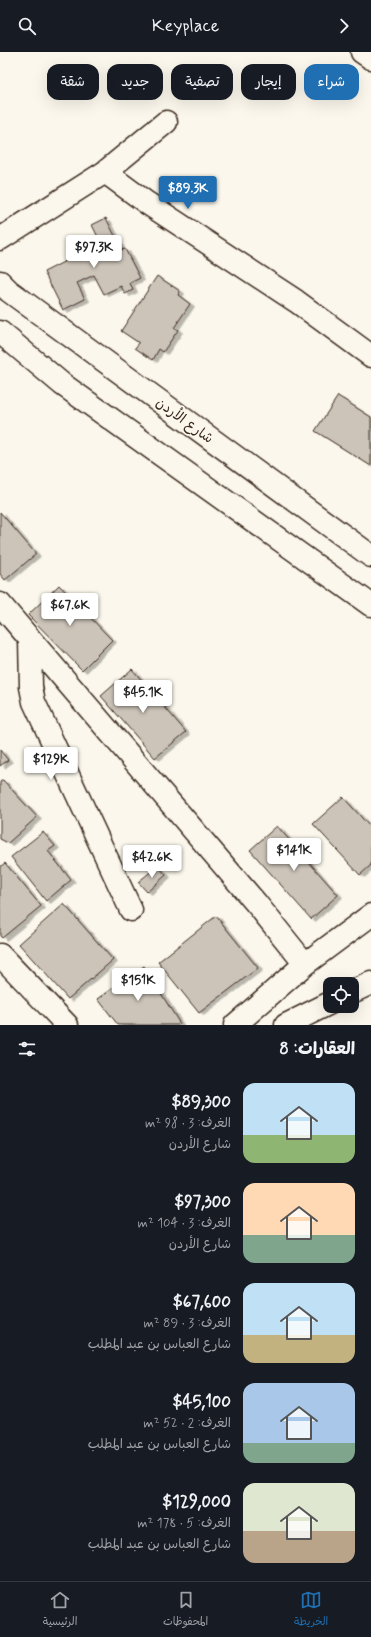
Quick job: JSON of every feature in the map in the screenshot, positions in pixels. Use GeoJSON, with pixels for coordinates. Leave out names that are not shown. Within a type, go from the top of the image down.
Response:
{"type":"FeatureCollection","features":[{"type":"Feature","properties":{"kind":"main road"},"geometry":{"type":"LineString","coordinates":[[362,52],[371,58]]}},
{"type":"Feature","properties":{"kind":"main road"},"geometry":{"type":"LineString","coordinates":[[0,239],[105,172],[166,122]]}},
{"type":"Feature","properties":{"kind":"main road"},"geometry":{"type":"LineString","coordinates":[[105,172],[147,203],[296,301],[371,356]]}},
{"type":"Feature","properties":{"kind":"main road","name":"شارع الأردن"},"geometry":{"type":"LineString","coordinates":[[0,282],[41,314],[371,556]]}},
{"type":"Feature","properties":{"kind":"main road"},"geometry":{"type":"LineString","coordinates":[[0,332],[62,384],[371,605]]}},
{"type":"Feature","properties":{"kind":"main road"},"geometry":{"type":"LineString","coordinates":[[0,604],[256,903],[305,964]]}},
{"type":"Feature","properties":{"kind":"main road"},"geometry":{"type":"LineString","coordinates":[[30,639],[31,687],[34,702],[131,910]]}},
{"type":"Feature","properties":{"kind":"main road"},"geometry":{"type":"LineString","coordinates":[[235,1025],[305,964],[371,915]]}},
{"type":"Feature","properties":{"kind":"main road"},"geometry":{"type":"LineString","coordinates":[[0,955],[67,1025]]}},
{"type":"Feature","properties":{"kind":"main road"},"geometry":{"type":"LineString","coordinates":[[359,989],[371,983]]}},
{"type":"Feature","properties":{"kind":"main road"},"geometry":{"type":"LineString","coordinates":[[286,1025],[323,1006]]}},
{"type":"Feature","properties":{"kind":"building"},"geometry":{"type":"Polygon","coordinates":[[[106,218],[122,250],[125,249],[140,278],[130,283],[133,290],[125,294],[121,286],[104,294],[94,275],[77,283],[85,299],[63,310],[44,272],[101,243],[92,225],[106,218]]]}},
{"type":"Feature","properties":{"kind":"building"},"geometry":{"type":"Polygon","coordinates":[[[157,276],[180,291],[178,295],[190,304],[174,328],[178,330],[163,352],[159,349],[153,360],[135,348],[139,343],[121,331],[157,276]]]}},
{"type":"Feature","properties":{"kind":"building"},"geometry":{"type":"Polygon","coordinates":[[[338,396],[371,417],[371,466],[315,431],[338,396]]]}},
{"type":"Feature","properties":{"kind":"building"},"geometry":{"type":"Polygon","coordinates":[[[0,512],[36,554],[5,580],[0,574],[0,512]]]}},
{"type":"Feature","properties":{"kind":"building"},"geometry":{"type":"Polygon","coordinates":[[[59,585],[112,640],[82,670],[28,615],[59,585]]]}},
{"type":"Feature","properties":{"kind":"building"},"geometry":{"type":"Polygon","coordinates":[[[132,669],[186,732],[155,758],[101,696],[132,669]]]}},
{"type":"Feature","properties":{"kind":"building"},"geometry":{"type":"Polygon","coordinates":[[[0,750],[8,760],[0,766],[0,750]]]}},
{"type":"Feature","properties":{"kind":"building"},"geometry":{"type":"Polygon","coordinates":[[[3,780],[37,817],[8,843],[0,839],[0,782],[3,780]]]}},
{"type":"Feature","properties":{"kind":"building"},"geometry":{"type":"Polygon","coordinates":[[[343,797],[371,828],[371,865],[360,875],[313,824],[343,797]]]}},
{"type":"Feature","properties":{"kind":"building"},"geometry":{"type":"Polygon","coordinates":[[[277,826],[338,895],[311,919],[250,850],[277,826]]]}},
{"type":"Feature","properties":{"kind":"building"},"geometry":{"type":"Polygon","coordinates":[[[43,832],[55,846],[48,851],[71,880],[46,901],[11,857],[43,832]]]}},
{"type":"Feature","properties":{"kind":"building"},"geometry":{"type":"Polygon","coordinates":[[[5,863],[41,906],[2,938],[0,936],[0,867],[5,863]]]}},
{"type":"Feature","properties":{"kind":"building"},"geometry":{"type":"Polygon","coordinates":[[[158,866],[166,875],[147,892],[138,882],[158,866]]]}},
{"type":"Feature","properties":{"kind":"building"},"geometry":{"type":"Polygon","coordinates":[[[64,904],[113,960],[68,999],[19,944],[64,904]]]}},
{"type":"Feature","properties":{"kind":"building"},"geometry":{"type":"Polygon","coordinates":[[[216,916],[258,968],[199,1013],[158,962],[216,916]]]}},
{"type":"Feature","properties":{"kind":"building"},"geometry":{"type":"Polygon","coordinates":[[[144,966],[180,1024],[118,1025],[98,999],[144,966]]]}}]}
